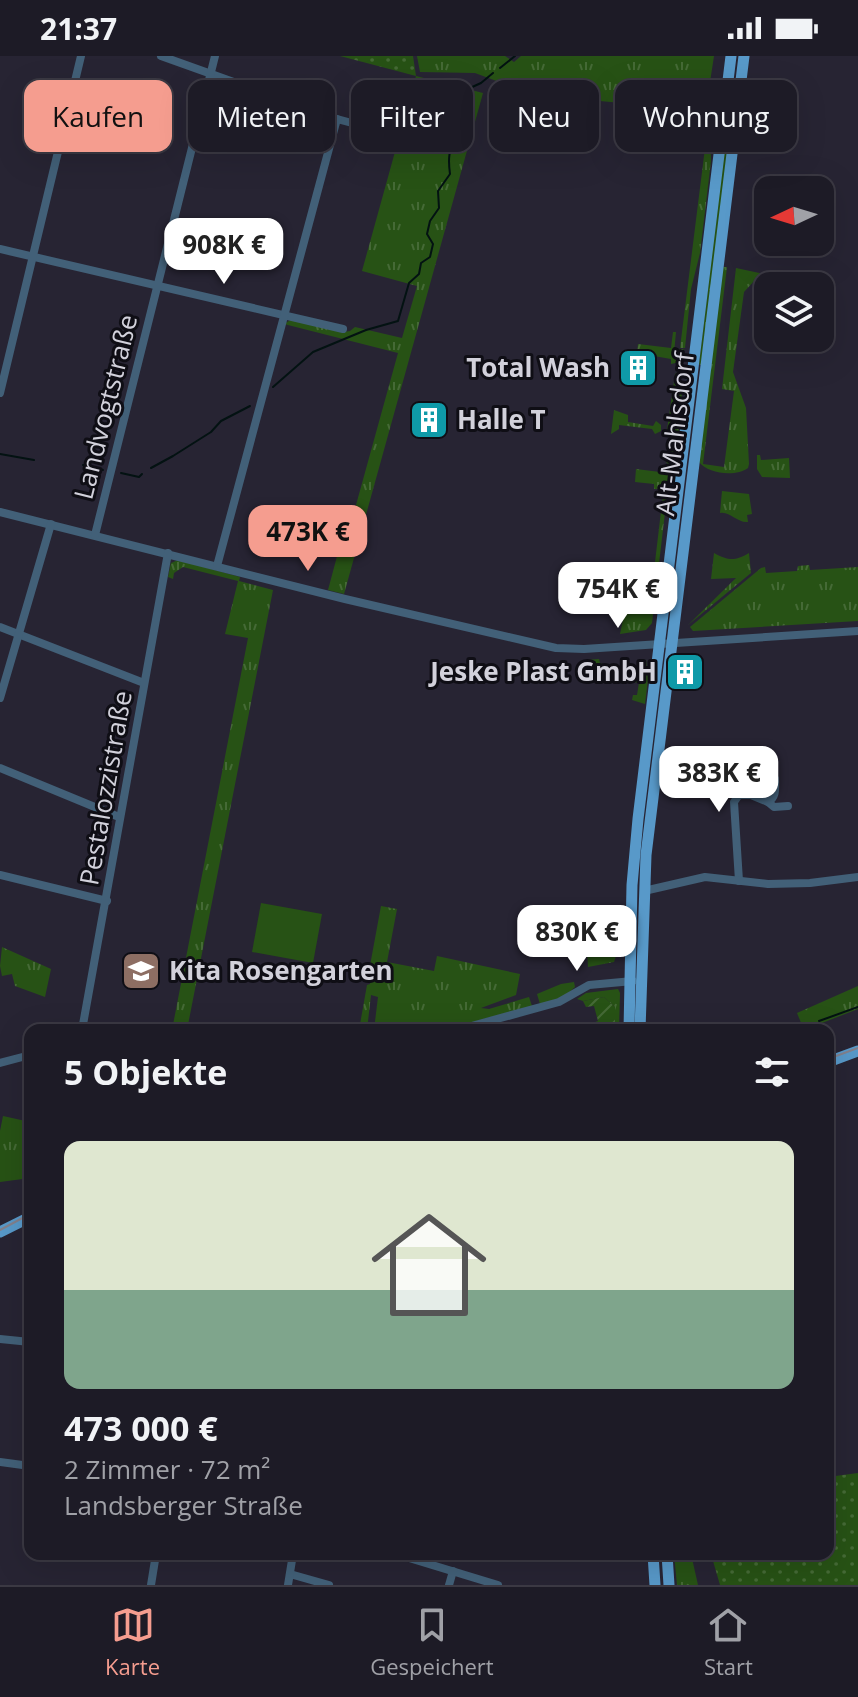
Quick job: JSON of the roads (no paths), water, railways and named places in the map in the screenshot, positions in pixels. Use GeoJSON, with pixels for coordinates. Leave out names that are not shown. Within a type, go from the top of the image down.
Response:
{"type":"FeatureCollection","features":[{"type":"Feature","properties":{"kind":"main road"},"geometry":{"type":"LineString","coordinates":[[730,80],[731,56]]}},
{"type":"Feature","properties":{"kind":"main road"},"geometry":{"type":"LineString","coordinates":[[739,80],[744,56]]}},
{"type":"Feature","properties":{"kind":"main road","name":"Alt-Mahlsdorf"},"geometry":{"type":"LineString","coordinates":[[630,1024],[666,643],[725,152]]}},
{"type":"Feature","properties":{"kind":"main road","name":"Alt-Mahlsdorf"},"geometry":{"type":"LineString","coordinates":[[640,1024],[634,859],[666,643]]}},
{"type":"Feature","properties":{"kind":"main road"},"geometry":{"type":"LineString","coordinates":[[834,1060],[858,1051]]}},
{"type":"Feature","properties":{"kind":"main road"},"geometry":{"type":"LineString","coordinates":[[0,1232],[24,1220]]}},
{"type":"Feature","properties":{"kind":"main road"},"geometry":{"type":"LineString","coordinates":[[653,1560],[655,1585]]}},
{"type":"Feature","properties":{"kind":"main road"},"geometry":{"type":"LineString","coordinates":[[667,1560],[669,1585]]}},
{"type":"Feature","properties":{"kind":"street"},"geometry":{"type":"LineString","coordinates":[[0,393],[81,56]]}},
{"type":"Feature","properties":{"kind":"street"},"geometry":{"type":"LineString","coordinates":[[161,56],[351,123]]}},
{"type":"Feature","properties":{"kind":"street","name":"Landvogtstraße"},"geometry":{"type":"LineString","coordinates":[[95,535],[215,56]]}},
{"type":"Feature","properties":{"kind":"street"},"geometry":{"type":"LineString","coordinates":[[217,566],[337,119]]}},
{"type":"Feature","properties":{"kind":"street"},"geometry":{"type":"LineString","coordinates":[[0,249],[343,329]]}},
{"type":"Feature","properties":{"kind":"street"},"geometry":{"type":"LineString","coordinates":[[0,512],[556,648],[584,649],[858,631]]}},
{"type":"Feature","properties":{"kind":"street"},"geometry":{"type":"LineString","coordinates":[[0,698],[51,524]]}},
{"type":"Feature","properties":{"kind":"street","name":"Pestalozzistraße"},"geometry":{"type":"LineString","coordinates":[[83,1024],[168,553]]}},
{"type":"Feature","properties":{"kind":"street"},"geometry":{"type":"LineString","coordinates":[[0,627],[144,683]]}},
{"type":"Feature","properties":{"kind":"street"},"geometry":{"type":"LineString","coordinates":[[0,768],[119,817]]}},
{"type":"Feature","properties":{"kind":"street"},"geometry":{"type":"LineString","coordinates":[[768,802],[775,793],[775,779]]}},
{"type":"Feature","properties":{"kind":"street"},"geometry":{"type":"LineString","coordinates":[[739,881],[734,802],[739,795],[745,794],[774,807],[788,806]]}},
{"type":"Feature","properties":{"kind":"street"},"geometry":{"type":"LineString","coordinates":[[0,875],[107,901]]}},
{"type":"Feature","properties":{"kind":"street"},"geometry":{"type":"LineString","coordinates":[[644,891],[705,877],[810,883],[858,877]]}},
{"type":"Feature","properties":{"kind":"street"},"geometry":{"type":"LineString","coordinates":[[479,1024],[559,1002],[589,985],[636,981]]}},
{"type":"Feature","properties":{"kind":"street"},"geometry":{"type":"LineString","coordinates":[[0,1063],[24,1057]]}},
{"type":"Feature","properties":{"kind":"street"},"geometry":{"type":"LineString","coordinates":[[0,1339],[24,1341]]}},
{"type":"Feature","properties":{"kind":"street"},"geometry":{"type":"LineString","coordinates":[[0,1462],[24,1465]]}},
{"type":"Feature","properties":{"kind":"street"},"geometry":{"type":"LineString","coordinates":[[151,1585],[155,1560]]}},
{"type":"Feature","properties":{"kind":"street"},"geometry":{"type":"LineString","coordinates":[[288,1585],[292,1560]]}},
{"type":"Feature","properties":{"kind":"street"},"geometry":{"type":"LineString","coordinates":[[416,1560],[498,1585]]}},
{"type":"Feature","properties":{"kind":"street"},"geometry":{"type":"LineString","coordinates":[[449,1585],[453,1571]]}},
{"type":"Feature","properties":{"kind":"street"},"geometry":{"type":"LineString","coordinates":[[290,1574],[329,1585]]}},
{"type":"Feature","properties":{"kind":"waterway"},"geometry":{"type":"LineString","coordinates":[[500,68],[515,56]]}},
{"type":"Feature","properties":{"kind":"waterway"},"geometry":{"type":"LineString","coordinates":[[273,387],[313,352],[366,330],[398,321],[409,283],[419,274],[421,263],[430,257],[433,244],[427,234],[430,221],[439,208],[438,191],[450,174],[450,152],[460,125],[459,93],[481,83],[493,73]]}},
{"type":"Feature","properties":{"kind":"waterway"},"geometry":{"type":"LineString","coordinates":[[151,468],[211,432],[221,421],[250,406]]}},
{"type":"Feature","properties":{"kind":"waterway"},"geometry":{"type":"LineString","coordinates":[[0,454],[34,460]]}},
{"type":"Feature","properties":{"kind":"waterway"},"geometry":{"type":"LineString","coordinates":[[83,465],[103,470]]}},
{"type":"Feature","properties":{"kind":"waterway"},"geometry":{"type":"LineString","coordinates":[[121,473],[139,477],[142,474]]}},
{"type":"Feature","properties":{"kind":"waterway"},"geometry":{"type":"LineString","coordinates":[[819,1021],[858,1007]]}},
{"type":"Feature","properties":{"kind":"tram line"},"geometry":{"type":"LineString","coordinates":[[834,1057],[858,1048]]}},
{"type":"Feature","properties":{"kind":"tram line"},"geometry":{"type":"LineString","coordinates":[[0,1230],[24,1217]]}},
{"type":"Feature","properties":{"kind":"place","name":"Total Wash"},"geometry":{"type":"Point","coordinates":[638,368]}},
{"type":"Feature","properties":{"kind":"place","name":"Halle T"},"geometry":{"type":"Point","coordinates":[429,420]}},
{"type":"Feature","properties":{"kind":"place","name":"Jeske Plast GmbH"},"geometry":{"type":"Point","coordinates":[685,672]}},
{"type":"Feature","properties":{"kind":"place","name":"Kita Rosengarten"},"geometry":{"type":"Point","coordinates":[141,971]}}]}
